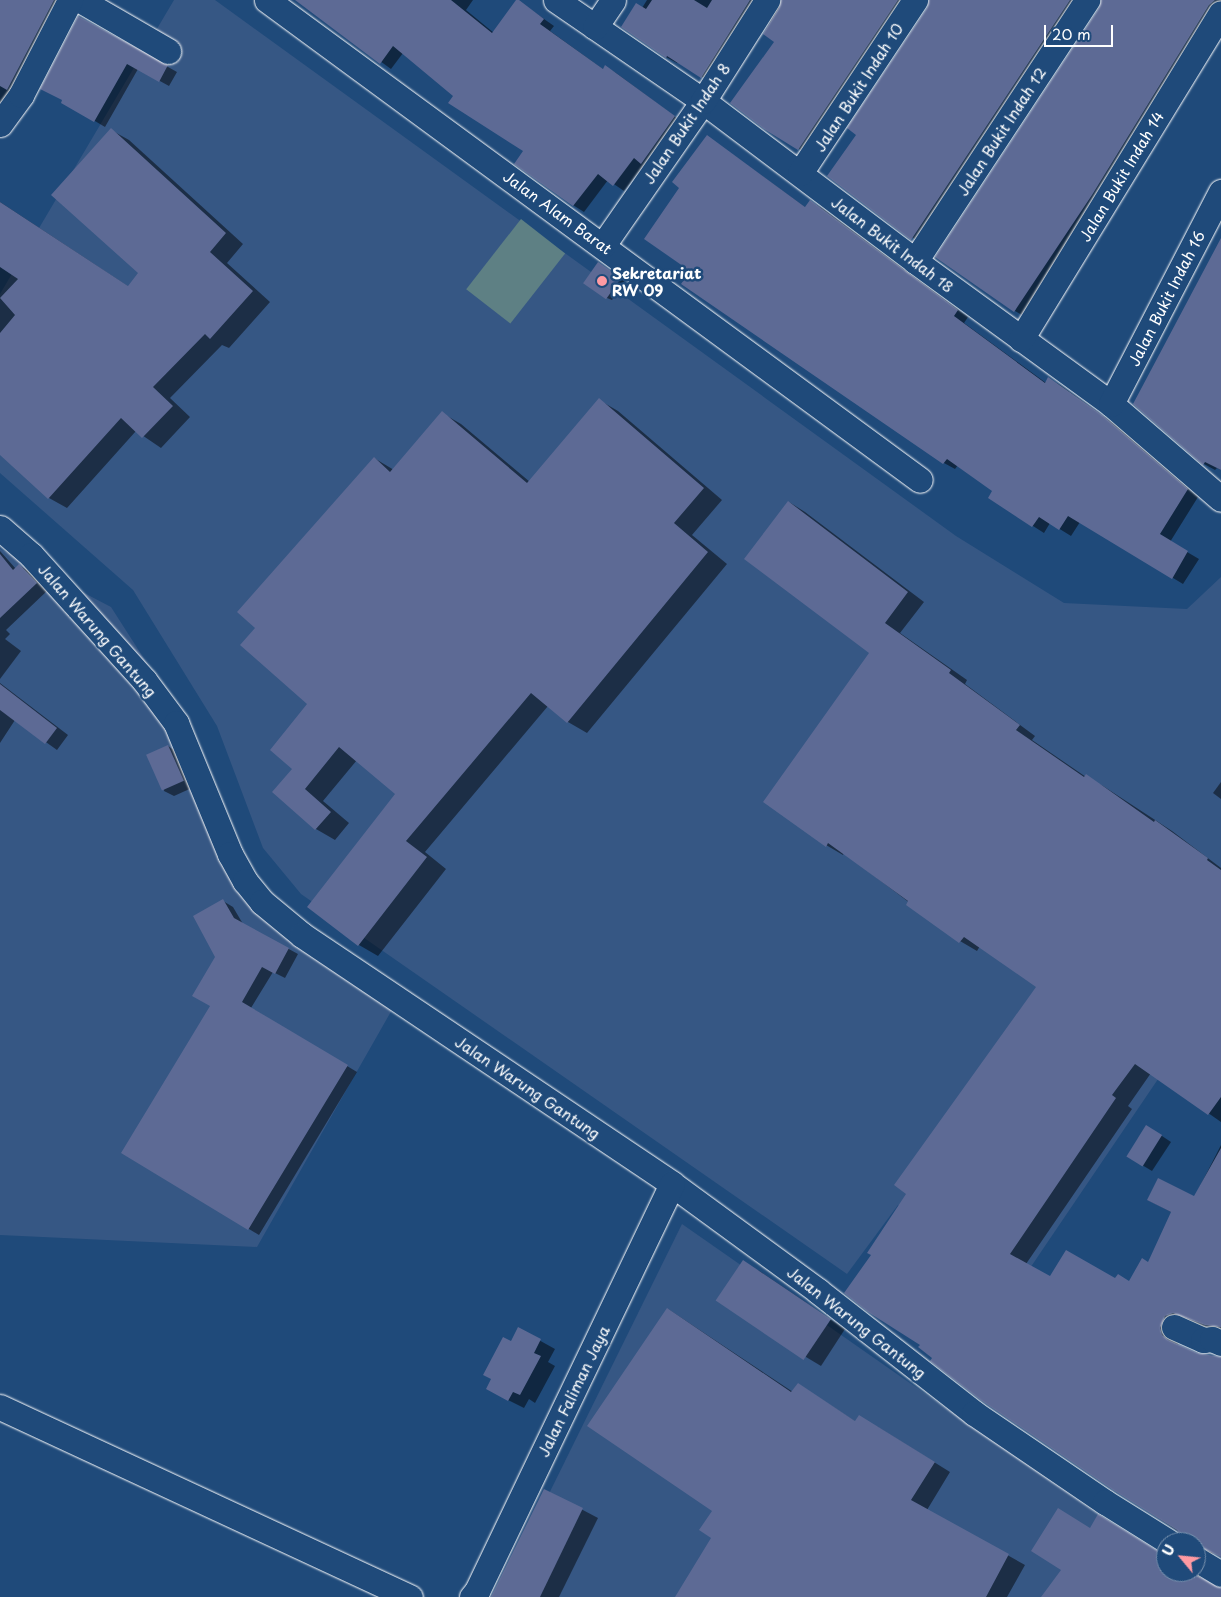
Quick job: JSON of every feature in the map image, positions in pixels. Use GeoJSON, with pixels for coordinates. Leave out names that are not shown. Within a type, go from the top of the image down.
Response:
{"type":"FeatureCollection","features":[{"type":"Feature","properties":{"kind":"street"},"geometry":{"type":"LineString","coordinates":[[0,124],[21,95],[70,0]]}},
{"type":"Feature","properties":{"kind":"street"},"geometry":{"type":"LineString","coordinates":[[80,0],[168,51]]}},
{"type":"Feature","properties":{"kind":"street","name":"Jalan Alam Barat"},"geometry":{"type":"LineString","coordinates":[[267,0],[603,245],[920,480]]}},
{"type":"Feature","properties":{"kind":"street","name":"Jalan Bukit Indah 18"},"geometry":{"type":"LineString","coordinates":[[556,0],[703,101],[915,261],[1111,404],[1221,499]]}},
{"type":"Feature","properties":{"kind":"street"},"geometry":{"type":"LineString","coordinates":[[596,27],[613,0]]}},
{"type":"Feature","properties":{"kind":"street","name":"Jalan Bukit Indah 8"},"geometry":{"type":"LineString","coordinates":[[603,245],[703,101],[767,0]]}},
{"type":"Feature","properties":{"kind":"street","name":"Jalan Bukit Indah 10"},"geometry":{"type":"LineString","coordinates":[[800,173],[915,0]]}},
{"type":"Feature","properties":{"kind":"street","name":"Jalan Bukit Indah 12"},"geometry":{"type":"LineString","coordinates":[[915,261],[1087,0]]}},
{"type":"Feature","properties":{"kind":"street","name":"Jalan Bukit Indah 14"},"geometry":{"type":"LineString","coordinates":[[1021,339],[1221,13]]}},
{"type":"Feature","properties":{"kind":"street","name":"Jalan Bukit Indah 16"},"geometry":{"type":"LineString","coordinates":[[1111,404],[1221,192]]}},
{"type":"Feature","properties":{"kind":"street","name":"Jalan Warung Gantung"},"geometry":{"type":"LineString","coordinates":[[0,528],[31,555],[144,680],[176,723],[230,854],[245,881],[262,902],[302,935],[672,1184],[818,1291],[974,1412],[1105,1502],[1156,1534]]}},
{"type":"Feature","properties":{"kind":"street","name":"Jalan Faliman Jaya"},"geometry":{"type":"LineString","coordinates":[[472,1597],[477,1591],[672,1184]]}},
{"type":"Feature","properties":{"kind":"street"},"geometry":{"type":"LineString","coordinates":[[1174,1327],[1203,1340],[1212,1339],[1221,1343]]}},
{"type":"Feature","properties":{"kind":"street"},"geometry":{"type":"LineString","coordinates":[[0,1407],[410,1597]]}},
{"type":"Feature","properties":{"kind":"street"},"geometry":{"type":"LineString","coordinates":[[1206,1565],[1221,1574]]}},
{"type":"Feature","properties":{"kind":"shaded area"},"geometry":{"type":"Polygon","coordinates":[[[174,0],[215,0],[956,536],[1064,603],[1187,609],[1221,577],[1221,1085],[1173,1057],[1024,1277],[898,1205],[847,1274],[301,894],[263,848],[217,726],[133,590],[0,473],[0,294],[174,0]]]}},
{"type":"Feature","properties":{"kind":"shaded area"},"geometry":{"type":"Polygon","coordinates":[[[0,549],[111,607],[193,735],[233,853],[278,911],[397,1001],[257,1247],[0,1235],[0,549]]]}},
{"type":"Feature","properties":{"kind":"shaded area"},"geometry":{"type":"Polygon","coordinates":[[[682,1224],[1099,1515],[1059,1597],[498,1597],[682,1224]]]}},
{"type":"Feature","properties":{"kind":"green space"},"geometry":{"type":"Polygon","coordinates":[[[521,219],[565,253],[510,324],[466,289],[521,219]]]}},
{"type":"Feature","properties":{"kind":"building"},"geometry":{"type":"Polygon","coordinates":[[[0,0],[54,0],[7,90],[0,86],[0,0]]]}},
{"type":"Feature","properties":{"kind":"building"},"geometry":{"type":"Polygon","coordinates":[[[295,0],[451,0],[492,33],[516,0],[519,0],[544,19],[540,24],[603,69],[605,65],[675,116],[641,164],[634,158],[613,186],[598,174],[573,206],[514,164],[523,151],[448,103],[453,96],[393,46],[380,64],[295,0]]]}},
{"type":"Feature","properties":{"kind":"building"},"geometry":{"type":"Polygon","coordinates":[[[652,0],[694,0],[707,8],[712,0],[750,0],[701,78],[667,56],[666,58],[621,27],[636,3],[646,9],[652,0]]]}},
{"type":"Feature","properties":{"kind":"building"},"geometry":{"type":"Polygon","coordinates":[[[781,0],[898,0],[798,150],[764,129],[730,103],[774,42],[763,34],[779,8],[781,0]]]}},
{"type":"Feature","properties":{"kind":"building"},"geometry":{"type":"Polygon","coordinates":[[[929,0],[1070,0],[911,240],[827,176],[856,135],[847,128],[927,8],[929,0]]]}},
{"type":"Feature","properties":{"kind":"building"},"geometry":{"type":"Polygon","coordinates":[[[1101,0],[1215,0],[1209,5],[1092,195],[1014,312],[935,257],[1099,8],[1101,0]]]}},
{"type":"Feature","properties":{"kind":"building"},"geometry":{"type":"Polygon","coordinates":[[[78,16],[168,65],[159,82],[127,64],[94,122],[61,103],[62,100],[40,89],[78,16]]]}},
{"type":"Feature","properties":{"kind":"building"},"geometry":{"type":"Polygon","coordinates":[[[111,128],[226,233],[210,252],[253,291],[210,339],[205,334],[153,387],[173,406],[142,438],[121,418],[48,499],[0,455],[0,333],[15,315],[0,298],[18,279],[0,267],[0,202],[128,286],[138,273],[51,195],[111,128]]]}},
{"type":"Feature","properties":{"kind":"building"},"geometry":{"type":"Polygon","coordinates":[[[707,135],[805,207],[810,200],[958,310],[954,316],[1045,383],[1048,377],[1102,415],[1188,489],[1160,534],[1188,551],[1172,579],[1068,516],[1059,530],[1039,517],[1032,527],[988,498],[992,491],[947,459],[943,464],[681,284],[690,271],[644,239],[679,188],[672,182],[707,135]]]}},
{"type":"Feature","properties":{"kind":"building"},"geometry":{"type":"Polygon","coordinates":[[[1221,238],[1221,470],[1205,462],[1203,465],[1133,404],[1221,238]]]}},
{"type":"Feature","properties":{"kind":"building","name":"Sekretariat RW 09"},"geometry":{"type":"Polygon","coordinates":[[[598,262],[621,278],[606,299],[583,283],[598,262]]]}},
{"type":"Feature","properties":{"kind":"building"},"geometry":{"type":"Polygon","coordinates":[[[599,398],[704,488],[674,523],[708,552],[567,723],[531,693],[406,841],[427,857],[358,946],[307,907],[395,794],[339,747],[305,789],[331,812],[315,830],[272,792],[292,769],[270,750],[307,704],[240,645],[255,628],[237,612],[374,457],[390,472],[442,411],[527,483],[599,398]]]}},
{"type":"Feature","properties":{"kind":"building"},"geometry":{"type":"Polygon","coordinates":[[[788,501],[908,592],[885,623],[951,670],[949,673],[1020,725],[1016,730],[1084,777],[1086,774],[1154,822],[1155,820],[1208,858],[1207,860],[1221,870],[1221,1097],[1208,1115],[1135,1064],[1112,1095],[1116,1098],[1010,1254],[1050,1276],[1066,1250],[1115,1278],[1118,1274],[1129,1281],[1142,1258],[1148,1262],[1171,1212],[1147,1200],[1158,1178],[1194,1196],[1221,1148],[1221,1327],[1205,1325],[1173,1313],[1165,1316],[1160,1328],[1162,1335],[1168,1340],[1197,1353],[1221,1357],[1221,1557],[1206,1550],[1206,1532],[1179,1532],[1113,1490],[982,1401],[930,1361],[932,1358],[918,1347],[920,1345],[868,1312],[844,1293],[871,1255],[867,1253],[906,1194],[894,1185],[1036,987],[964,937],[959,943],[906,905],[908,901],[828,843],[826,847],[763,802],[869,653],[744,559],[788,501]]]}},
{"type":"Feature","properties":{"kind":"building"},"geometry":{"type":"Polygon","coordinates":[[[0,554],[13,570],[19,564],[37,583],[0,618],[0,554]]]}},
{"type":"Feature","properties":{"kind":"building"},"geometry":{"type":"Polygon","coordinates":[[[0,684],[57,728],[45,744],[0,710],[0,684]]]}},
{"type":"Feature","properties":{"kind":"building"},"geometry":{"type":"Polygon","coordinates":[[[168,745],[184,781],[162,790],[146,755],[168,745]]]}},
{"type":"Feature","properties":{"kind":"building"},"geometry":{"type":"Polygon","coordinates":[[[223,899],[234,918],[289,948],[275,974],[262,967],[242,1002],[348,1065],[248,1230],[121,1153],[210,1006],[192,996],[215,957],[193,916],[223,899]]]}},
{"type":"Feature","properties":{"kind":"building"},"geometry":{"type":"Polygon","coordinates":[[[1146,1125],[1162,1135],[1143,1166],[1126,1156],[1146,1125]]]}},
{"type":"Feature","properties":{"kind":"building"},"geometry":{"type":"Polygon","coordinates":[[[743,1260],[831,1319],[803,1360],[716,1301],[743,1260]]]}},
{"type":"Feature","properties":{"kind":"building"},"geometry":{"type":"Polygon","coordinates":[[[667,1308],[791,1392],[798,1383],[855,1421],[859,1415],[935,1462],[911,1500],[1009,1554],[986,1597],[675,1597],[711,1538],[699,1530],[712,1511],[587,1426],[667,1308]]]}},
{"type":"Feature","properties":{"kind":"building"},"geometry":{"type":"Polygon","coordinates":[[[518,1327],[541,1339],[534,1353],[541,1356],[520,1395],[513,1392],[508,1401],[486,1389],[491,1379],[483,1375],[503,1337],[511,1341],[518,1327]]]}},
{"type":"Feature","properties":{"kind":"building"},"geometry":{"type":"Polygon","coordinates":[[[544,1489],[583,1508],[540,1597],[491,1597],[544,1489]]]}},
{"type":"Feature","properties":{"kind":"building"},"geometry":{"type":"Polygon","coordinates":[[[1058,1508],[1090,1528],[1098,1514],[1156,1550],[1156,1582],[1206,1582],[1206,1580],[1221,1588],[1221,1597],[1041,1597],[1061,1570],[1031,1551],[1058,1508]]]}},
{"type":"Feature","properties":{"kind":"place","name":"Sekretariat RW 09"},"geometry":{"type":"Point","coordinates":[602,281]}}]}
